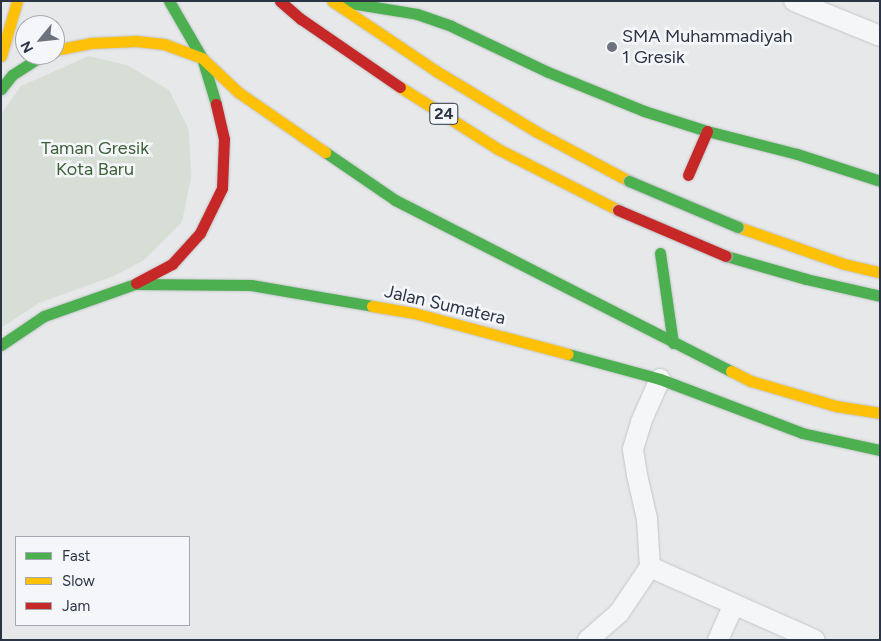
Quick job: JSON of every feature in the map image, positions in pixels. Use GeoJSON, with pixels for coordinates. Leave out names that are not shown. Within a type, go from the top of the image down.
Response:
{"type":"FeatureCollection","features":[{"type":"Feature","properties":{"kind":"main road"},"geometry":{"type":"LineString","coordinates":[[1,56],[17,1]]}},
{"type":"Feature","properties":{"kind":"main road"},"geometry":{"type":"LineString","coordinates":[[135,284],[172,264],[178,258],[200,233],[222,188],[224,139],[216,100],[202,58],[169,1]]}},
{"type":"Feature","properties":{"kind":"main road","name":"24"},"geometry":{"type":"LineString","coordinates":[[280,1],[301,19],[372,68],[498,148],[570,188],[726,256],[806,279],[880,296]]}},
{"type":"Feature","properties":{"kind":"main road","name":"24"},"geometry":{"type":"LineString","coordinates":[[332,1],[436,71],[537,132],[629,181],[738,227],[844,264],[880,272]]}},
{"type":"Feature","properties":{"kind":"main road"},"geometry":{"type":"LineString","coordinates":[[338,1],[418,14],[450,26],[557,76],[644,111],[707,131],[797,154],[880,181]]}},
{"type":"Feature","properties":{"kind":"main road"},"geometry":{"type":"LineString","coordinates":[[65,48],[90,42],[136,41],[164,44],[202,58],[238,92],[394,200],[751,381],[836,406],[880,413]]}},
{"type":"Feature","properties":{"kind":"main road"},"geometry":{"type":"LineString","coordinates":[[1,89],[12,75],[28,65]]}},
{"type":"Feature","properties":{"kind":"main road"},"geometry":{"type":"LineString","coordinates":[[688,175],[707,131]]}},
{"type":"Feature","properties":{"kind":"main road"},"geometry":{"type":"LineString","coordinates":[[660,254],[673,343]]}},
{"type":"Feature","properties":{"kind":"main road","name":"Jalan Sumatera"},"geometry":{"type":"LineString","coordinates":[[1,344],[44,316],[135,284],[251,284],[404,311],[660,379],[802,433],[880,450]]}},
{"type":"Feature","properties":{"kind":"street"},"geometry":{"type":"LineString","coordinates":[[424,1],[450,26]]}},
{"type":"Feature","properties":{"kind":"street"},"geometry":{"type":"LineString","coordinates":[[794,1],[880,36]]}},
{"type":"Feature","properties":{"kind":"street"},"geometry":{"type":"LineString","coordinates":[[588,640],[619,613],[650,567],[647,519],[633,449],[640,422],[660,379]]}},
{"type":"Feature","properties":{"kind":"street"},"geometry":{"type":"LineString","coordinates":[[650,567],[815,640]]}},
{"type":"Feature","properties":{"kind":"street"},"geometry":{"type":"LineString","coordinates":[[718,640],[734,604]]}},
{"type":"Feature","properties":{"kind":"green space","name":"Taman Gresik Kota Baru"},"geometry":{"type":"Polygon","coordinates":[[[89,56],[127,65],[169,90],[189,130],[191,178],[182,222],[144,260],[114,276],[39,303],[1,328],[1,114],[21,86],[89,56]]]}},
{"type":"Feature","properties":{"kind":"traffic: fast"},"geometry":{"type":"LineString","coordinates":[[169,1],[202,58],[216,104]]}},
{"type":"Feature","properties":{"kind":"traffic: fast"},"geometry":{"type":"LineString","coordinates":[[338,1],[417,14],[451,26],[548,72],[644,111],[707,131],[797,154],[880,181]]}},
{"type":"Feature","properties":{"kind":"traffic: fast"},"geometry":{"type":"LineString","coordinates":[[1,89],[12,75],[28,65]]}},
{"type":"Feature","properties":{"kind":"traffic: fast"},"geometry":{"type":"LineString","coordinates":[[325,152],[395,200],[731,371]]}},
{"type":"Feature","properties":{"kind":"traffic: fast"},"geometry":{"type":"LineString","coordinates":[[629,181],[738,227]]}},
{"type":"Feature","properties":{"kind":"traffic: fast"},"geometry":{"type":"LineString","coordinates":[[660,253],[673,343]]}},
{"type":"Feature","properties":{"kind":"traffic: fast"},"geometry":{"type":"LineString","coordinates":[[726,256],[806,279],[880,296]]}},
{"type":"Feature","properties":{"kind":"traffic: fast"},"geometry":{"type":"LineString","coordinates":[[1,345],[44,316],[135,284],[251,285],[372,306]]}},
{"type":"Feature","properties":{"kind":"traffic: fast"},"geometry":{"type":"LineString","coordinates":[[568,354],[660,379],[802,433],[880,450]]}},
{"type":"Feature","properties":{"kind":"traffic: slow"},"geometry":{"type":"LineString","coordinates":[[1,56],[17,1]]}},
{"type":"Feature","properties":{"kind":"traffic: slow"},"geometry":{"type":"LineString","coordinates":[[332,1],[436,71],[537,132],[629,181]]}},
{"type":"Feature","properties":{"kind":"traffic: slow"},"geometry":{"type":"LineString","coordinates":[[65,48],[90,43],[136,41],[164,44],[202,58],[238,92],[325,152]]}},
{"type":"Feature","properties":{"kind":"traffic: slow"},"geometry":{"type":"LineString","coordinates":[[400,87],[498,149],[618,210]]}},
{"type":"Feature","properties":{"kind":"traffic: slow"},"geometry":{"type":"LineString","coordinates":[[738,227],[844,264],[880,272]]}},
{"type":"Feature","properties":{"kind":"traffic: slow"},"geometry":{"type":"LineString","coordinates":[[372,306],[414,313],[568,354]]}},
{"type":"Feature","properties":{"kind":"traffic: slow"},"geometry":{"type":"LineString","coordinates":[[731,371],[751,381],[836,406],[880,413]]}},
{"type":"Feature","properties":{"kind":"traffic: jam"},"geometry":{"type":"LineString","coordinates":[[280,1],[301,19],[400,87]]}},
{"type":"Feature","properties":{"kind":"traffic: jam"},"geometry":{"type":"LineString","coordinates":[[136,283],[172,264],[200,233],[222,188],[224,139],[216,104]]}},
{"type":"Feature","properties":{"kind":"traffic: jam"},"geometry":{"type":"LineString","coordinates":[[688,175],[707,131]]}},
{"type":"Feature","properties":{"kind":"traffic: jam"},"geometry":{"type":"LineString","coordinates":[[618,210],[726,256]]}},
{"type":"Feature","properties":{"kind":"place","name":"SMA Muhammadiyah 1 Gresik"},"geometry":{"type":"Point","coordinates":[612,47]}}]}
